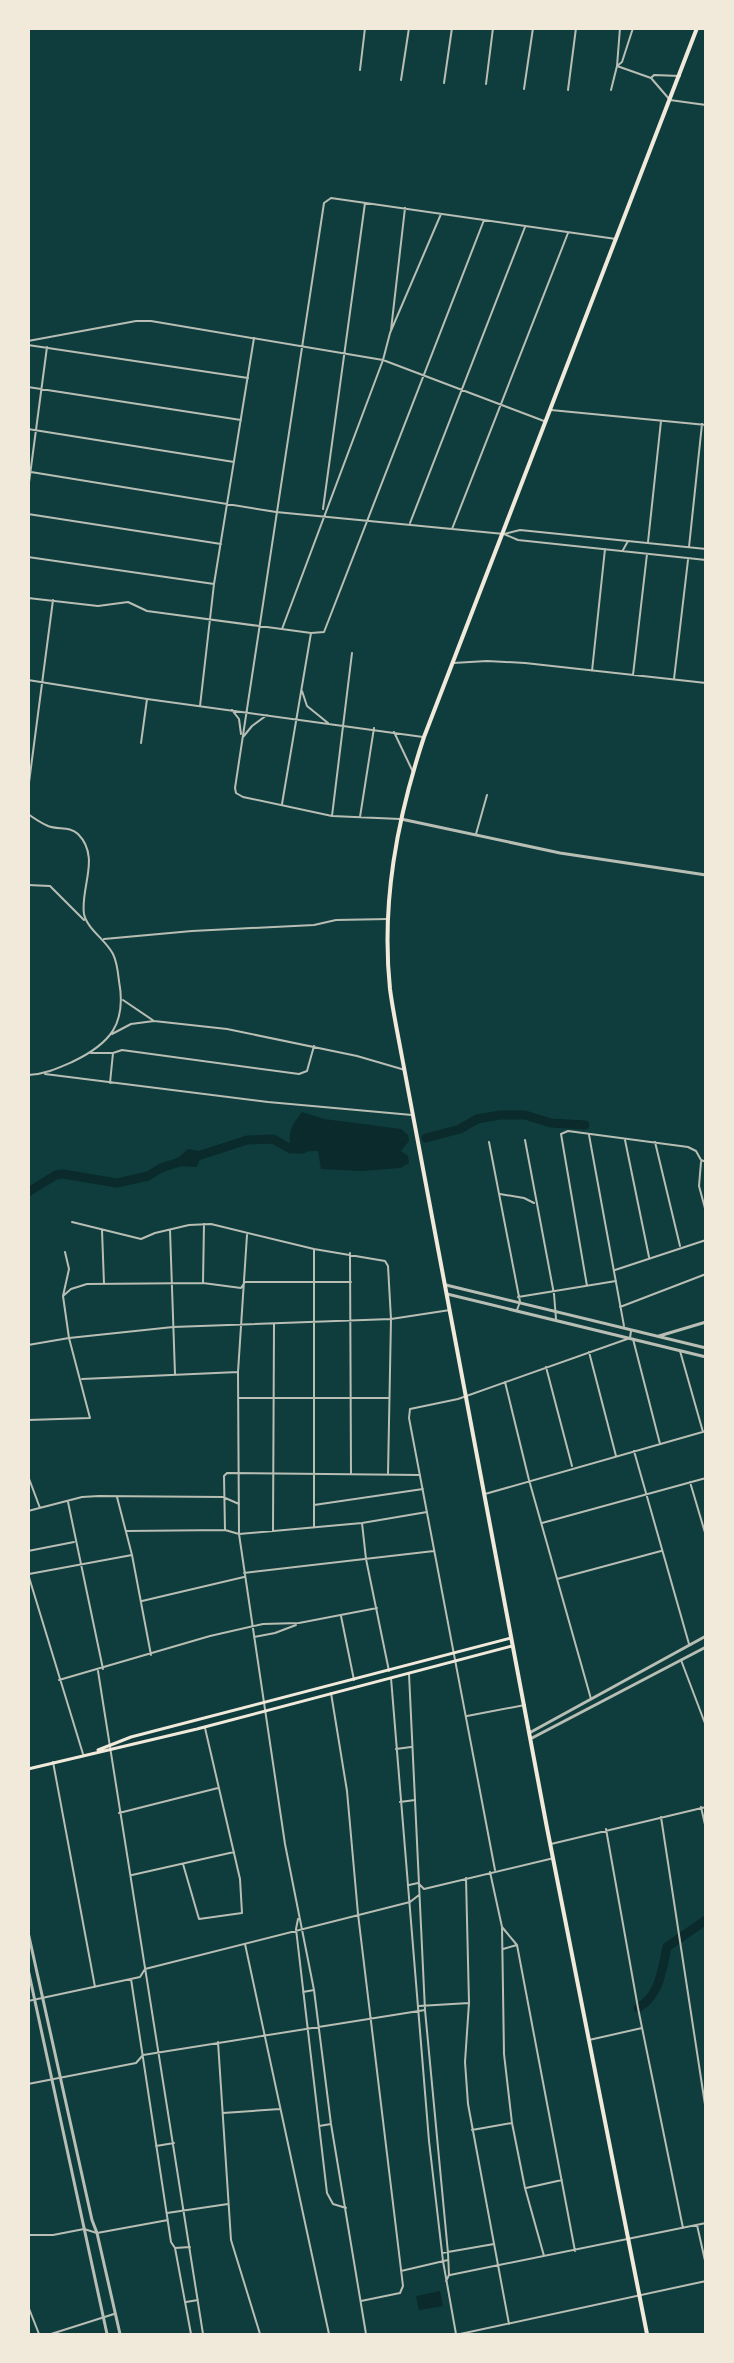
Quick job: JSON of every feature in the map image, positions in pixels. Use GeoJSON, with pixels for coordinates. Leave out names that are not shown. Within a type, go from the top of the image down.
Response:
{"type":"FeatureCollection","features":[{"type":"Feature","properties":{"kind":"main road"},"geometry":{"type":"LineString","coordinates":[[647,2334],[550,1844],[531,1732],[405,1070],[390,988],[388,919],[391,872],[400,819],[424,737],[697,28]]}},
{"type":"Feature","properties":{"kind":"main road"},"geometry":{"type":"LineString","coordinates":[[28,1769],[265,1703],[513,1638]]}},
{"type":"Feature","properties":{"kind":"main road"},"geometry":{"type":"LineString","coordinates":[[109,1747],[205,1726],[514,1645]]}},
{"type":"Feature","properties":{"kind":"street"},"geometry":{"type":"LineString","coordinates":[[360,70],[365,28]]}},
{"type":"Feature","properties":{"kind":"street"},"geometry":{"type":"LineString","coordinates":[[401,80],[409,28]]}},
{"type":"Feature","properties":{"kind":"street"},"geometry":{"type":"LineString","coordinates":[[444,83],[452,28]]}},
{"type":"Feature","properties":{"kind":"street"},"geometry":{"type":"LineString","coordinates":[[486,84],[493,28]]}},
{"type":"Feature","properties":{"kind":"street"},"geometry":{"type":"LineString","coordinates":[[524,89],[533,28]]}},
{"type":"Feature","properties":{"kind":"street"},"geometry":{"type":"LineString","coordinates":[[568,90],[576,28]]}},
{"type":"Feature","properties":{"kind":"street"},"geometry":{"type":"LineString","coordinates":[[611,90],[617,66],[620,28]]}},
{"type":"Feature","properties":{"kind":"street"},"geometry":{"type":"LineString","coordinates":[[617,66],[622,62],[633,28]]}},
{"type":"Feature","properties":{"kind":"street"},"geometry":{"type":"LineString","coordinates":[[617,66],[651,78],[670,100],[705,105]]}},
{"type":"Feature","properties":{"kind":"street"},"geometry":{"type":"LineString","coordinates":[[651,78],[654,75],[680,76]]}},
{"type":"Feature","properties":{"kind":"street"},"geometry":{"type":"LineString","coordinates":[[616,239],[331,198],[324,203],[235,788],[239,796],[332,816],[400,819],[560,853],[705,875]]}},
{"type":"Feature","properties":{"kind":"street"},"geometry":{"type":"LineString","coordinates":[[322,516],[365,203]]}},
{"type":"Feature","properties":{"kind":"street"},"geometry":{"type":"LineString","coordinates":[[282,629],[322,516],[383,360],[390,333],[405,208]]}},
{"type":"Feature","properties":{"kind":"street"},"geometry":{"type":"LineString","coordinates":[[390,333],[441,214]]}},
{"type":"Feature","properties":{"kind":"street"},"geometry":{"type":"LineString","coordinates":[[28,598],[98,606],[128,602],[147,611],[311,633],[324,632],[484,220]]}},
{"type":"Feature","properties":{"kind":"street"},"geometry":{"type":"LineString","coordinates":[[410,523],[525,225]]}},
{"type":"Feature","properties":{"kind":"street"},"geometry":{"type":"LineString","coordinates":[[452,529],[569,232]]}},
{"type":"Feature","properties":{"kind":"street"},"geometry":{"type":"LineString","coordinates":[[28,343],[136,321],[254,337],[343,351],[383,360],[547,422]]}},
{"type":"Feature","properties":{"kind":"street"},"geometry":{"type":"LineString","coordinates":[[200,706],[214,584],[254,337]]}},
{"type":"Feature","properties":{"kind":"street"},"geometry":{"type":"LineString","coordinates":[[28,343],[248,378]]}},
{"type":"Feature","properties":{"kind":"street"},"geometry":{"type":"LineString","coordinates":[[28,490],[47,347]]}},
{"type":"Feature","properties":{"kind":"street"},"geometry":{"type":"LineString","coordinates":[[28,387],[241,420]]}},
{"type":"Feature","properties":{"kind":"street"},"geometry":{"type":"LineString","coordinates":[[551,410],[704,425],[689,547]]}},
{"type":"Feature","properties":{"kind":"street"},"geometry":{"type":"LineString","coordinates":[[648,542],[661,421]]}},
{"type":"Feature","properties":{"kind":"street"},"geometry":{"type":"LineString","coordinates":[[28,429],[234,462]]}},
{"type":"Feature","properties":{"kind":"street"},"geometry":{"type":"LineString","coordinates":[[31,472],[276,512],[410,523],[504,534],[518,540],[705,560]]}},
{"type":"Feature","properties":{"kind":"street"},"geometry":{"type":"LineString","coordinates":[[28,514],[220,544]]}},
{"type":"Feature","properties":{"kind":"street"},"geometry":{"type":"LineString","coordinates":[[504,534],[520,530],[705,549]]}},
{"type":"Feature","properties":{"kind":"street"},"geometry":{"type":"LineString","coordinates":[[623,551],[623,546],[628,541]]}},
{"type":"Feature","properties":{"kind":"street"},"geometry":{"type":"LineString","coordinates":[[592,671],[605,549]]}},
{"type":"Feature","properties":{"kind":"street"},"geometry":{"type":"LineString","coordinates":[[633,675],[647,554]]}},
{"type":"Feature","properties":{"kind":"street"},"geometry":{"type":"LineString","coordinates":[[28,557],[214,584]]}},
{"type":"Feature","properties":{"kind":"street"},"geometry":{"type":"LineString","coordinates":[[674,679],[688,559]]}},
{"type":"Feature","properties":{"kind":"street"},"geometry":{"type":"LineString","coordinates":[[28,790],[53,600]]}},
{"type":"Feature","properties":{"kind":"street"},"geometry":{"type":"LineString","coordinates":[[282,804],[311,633]]}},
{"type":"Feature","properties":{"kind":"street"},"geometry":{"type":"LineString","coordinates":[[332,816],[352,653]]}},
{"type":"Feature","properties":{"kind":"street"},"geometry":{"type":"LineString","coordinates":[[453,663],[525,663],[705,683]]}},
{"type":"Feature","properties":{"kind":"street"},"geometry":{"type":"LineString","coordinates":[[28,680],[147,699],[296,720],[374,728],[424,737]]}},
{"type":"Feature","properties":{"kind":"street"},"geometry":{"type":"LineString","coordinates":[[302,690],[307,706],[328,723]]}},
{"type":"Feature","properties":{"kind":"street"},"geometry":{"type":"LineString","coordinates":[[141,743],[147,699]]}},
{"type":"Feature","properties":{"kind":"street"},"geometry":{"type":"LineString","coordinates":[[231,710],[241,725],[242,740]]}},
{"type":"Feature","properties":{"kind":"street"},"geometry":{"type":"LineString","coordinates":[[242,740],[252,726],[267,715]]}},
{"type":"Feature","properties":{"kind":"street"},"geometry":{"type":"LineString","coordinates":[[360,818],[374,728]]}},
{"type":"Feature","properties":{"kind":"street"},"geometry":{"type":"LineString","coordinates":[[393,732],[413,772]]}},
{"type":"Feature","properties":{"kind":"street"},"geometry":{"type":"LineString","coordinates":[[476,834],[487,795]]}},
{"type":"Feature","properties":{"kind":"street"},"geometry":{"type":"LineString","coordinates":[[28,814],[50,827],[71,829],[80,835],[90,867],[84,898],[86,922]]}},
{"type":"Feature","properties":{"kind":"street"},"geometry":{"type":"LineString","coordinates":[[28,885],[50,886],[104,939],[116,962],[123,1000],[112,1034]]}},
{"type":"Feature","properties":{"kind":"street"},"geometry":{"type":"LineString","coordinates":[[104,939],[192,931],[314,925],[336,920],[388,919]]}},
{"type":"Feature","properties":{"kind":"street"},"geometry":{"type":"LineString","coordinates":[[123,1000],[154,1021],[227,1029],[314,1046],[405,1070]]}},
{"type":"Feature","properties":{"kind":"street"},"geometry":{"type":"LineString","coordinates":[[45,1074],[91,1053],[112,1034],[131,1024],[154,1021]]}},
{"type":"Feature","properties":{"kind":"street"},"geometry":{"type":"LineString","coordinates":[[91,1053],[112,1053],[122,1050],[305,1074],[309,1068],[314,1046]]}},
{"type":"Feature","properties":{"kind":"street"},"geometry":{"type":"LineString","coordinates":[[110,1083],[112,1053]]}},
{"type":"Feature","properties":{"kind":"street"},"geometry":{"type":"LineString","coordinates":[[28,1074],[84,1077],[110,1083],[414,1115]]}},
{"type":"Feature","properties":{"kind":"street"},"geometry":{"type":"LineString","coordinates":[[587,1286],[560,1139],[564,1131],[693,1149],[705,1162]]}},
{"type":"Feature","properties":{"kind":"street"},"geometry":{"type":"LineString","coordinates":[[589,1134],[624,1326]]}},
{"type":"Feature","properties":{"kind":"street"},"geometry":{"type":"LineString","coordinates":[[625,1138],[649,1257]]}},
{"type":"Feature","properties":{"kind":"street"},"geometry":{"type":"LineString","coordinates":[[525,1140],[554,1294],[556,1319]]}},
{"type":"Feature","properties":{"kind":"street"},"geometry":{"type":"LineString","coordinates":[[489,1142],[520,1302],[517,1310]]}},
{"type":"Feature","properties":{"kind":"street"},"geometry":{"type":"LineString","coordinates":[[655,1142],[680,1246]]}},
{"type":"Feature","properties":{"kind":"street"},"geometry":{"type":"LineString","coordinates":[[701,1160],[698,1176],[705,1212]]}},
{"type":"Feature","properties":{"kind":"street"},"geometry":{"type":"LineString","coordinates":[[500,1194],[524,1198],[536,1204]]}},
{"type":"Feature","properties":{"kind":"street"},"geometry":{"type":"LineString","coordinates":[[72,1222],[141,1239],[170,1230],[204,1224],[314,1249],[384,1260],[388,1266],[391,1319],[388,1474]]}},
{"type":"Feature","properties":{"kind":"street"},"geometry":{"type":"LineString","coordinates":[[203,1283],[204,1224]]}},
{"type":"Feature","properties":{"kind":"street"},"geometry":{"type":"LineString","coordinates":[[102,1230],[104,1284]]}},
{"type":"Feature","properties":{"kind":"street"},"geometry":{"type":"LineString","coordinates":[[170,1230],[170,1284],[175,1374]]}},
{"type":"Feature","properties":{"kind":"street"},"geometry":{"type":"LineString","coordinates":[[247,1235],[237,1398],[239,1534],[298,1919],[296,1929],[306,2029],[329,2200],[338,2207],[346,2208]]}},
{"type":"Feature","properties":{"kind":"street"},"geometry":{"type":"LineString","coordinates":[[615,1270],[705,1239]]}},
{"type":"Feature","properties":{"kind":"street"},"geometry":{"type":"LineString","coordinates":[[314,1249],[312,1320],[314,1528]]}},
{"type":"Feature","properties":{"kind":"street"},"geometry":{"type":"LineString","coordinates":[[28,1420],[90,1418],[82,1379],[75,1365],[69,1338],[63,1296],[69,1269],[65,1252]]}},
{"type":"Feature","properties":{"kind":"street"},"geometry":{"type":"LineString","coordinates":[[350,1253],[351,1474]]}},
{"type":"Feature","properties":{"kind":"street"},"geometry":{"type":"LineString","coordinates":[[620,1307],[705,1274]]}},
{"type":"Feature","properties":{"kind":"street"},"geometry":{"type":"LineString","coordinates":[[518,1297],[554,1294],[616,1281]]}},
{"type":"Feature","properties":{"kind":"street"},"geometry":{"type":"LineString","coordinates":[[63,1296],[79,1285],[203,1283],[240,1288],[245,1282]]}},
{"type":"Feature","properties":{"kind":"street"},"geometry":{"type":"LineString","coordinates":[[245,1282],[314,1284],[351,1282]]}},
{"type":"Feature","properties":{"kind":"street"},"geometry":{"type":"LineString","coordinates":[[446,1286],[624,1326],[631,1331],[705,1348]]}},
{"type":"Feature","properties":{"kind":"street"},"geometry":{"type":"LineString","coordinates":[[447,1294],[705,1357]]}},
{"type":"Feature","properties":{"kind":"street"},"geometry":{"type":"LineString","coordinates":[[28,1345],[69,1338],[173,1327],[352,1318],[391,1319],[450,1310]]}},
{"type":"Feature","properties":{"kind":"street"},"geometry":{"type":"LineString","coordinates":[[658,1336],[705,1322]]}},
{"type":"Feature","properties":{"kind":"street"},"geometry":{"type":"LineString","coordinates":[[273,1531],[274,1323]]}},
{"type":"Feature","properties":{"kind":"street"},"geometry":{"type":"LineString","coordinates":[[631,1331],[631,1339],[660,1444]]}},
{"type":"Feature","properties":{"kind":"street"},"geometry":{"type":"LineString","coordinates":[[495,1870],[434,1551],[410,1409],[458,1399],[466,1394],[631,1339]]}},
{"type":"Feature","properties":{"kind":"street"},"geometry":{"type":"LineString","coordinates":[[485,1494],[572,1467],[704,1432],[680,1351]]}},
{"type":"Feature","properties":{"kind":"street"},"geometry":{"type":"LineString","coordinates":[[589,1352],[616,1455]]}},
{"type":"Feature","properties":{"kind":"street"},"geometry":{"type":"LineString","coordinates":[[546,1367],[572,1467]]}},
{"type":"Feature","properties":{"kind":"street"},"geometry":{"type":"LineString","coordinates":[[82,1379],[238,1372]]}},
{"type":"Feature","properties":{"kind":"street"},"geometry":{"type":"LineString","coordinates":[[505,1382],[529,1480],[591,1699]]}},
{"type":"Feature","properties":{"kind":"street"},"geometry":{"type":"LineString","coordinates":[[237,1398],[388,1398]]}},
{"type":"Feature","properties":{"kind":"street"},"geometry":{"type":"LineString","coordinates":[[634,1451],[689,1644]]}},
{"type":"Feature","properties":{"kind":"street"},"geometry":{"type":"LineString","coordinates":[[225,1530],[223,1497],[225,1474],[420,1475]]}},
{"type":"Feature","properties":{"kind":"street"},"geometry":{"type":"LineString","coordinates":[[28,1476],[40,1508]]}},
{"type":"Feature","properties":{"kind":"street"},"geometry":{"type":"LineString","coordinates":[[542,1523],[705,1479]]}},
{"type":"Feature","properties":{"kind":"street"},"geometry":{"type":"LineString","coordinates":[[690,1482],[705,1536]]}},
{"type":"Feature","properties":{"kind":"street"},"geometry":{"type":"LineString","coordinates":[[314,1505],[423,1489]]}},
{"type":"Feature","properties":{"kind":"street"},"geometry":{"type":"LineString","coordinates":[[28,1511],[82,1497],[223,1497],[239,1504]]}},
{"type":"Feature","properties":{"kind":"street"},"geometry":{"type":"LineString","coordinates":[[117,1497],[132,1555],[151,1655]]}},
{"type":"Feature","properties":{"kind":"street"},"geometry":{"type":"LineString","coordinates":[[67,1500],[74,1542],[103,1669]]}},
{"type":"Feature","properties":{"kind":"street"},"geometry":{"type":"LineString","coordinates":[[126,1531],[225,1530],[239,1534],[362,1523],[427,1512]]}},
{"type":"Feature","properties":{"kind":"street"},"geometry":{"type":"LineString","coordinates":[[362,1523],[366,1559],[389,1671]]}},
{"type":"Feature","properties":{"kind":"street"},"geometry":{"type":"LineString","coordinates":[[28,1551],[74,1542]]}},
{"type":"Feature","properties":{"kind":"street"},"geometry":{"type":"LineString","coordinates":[[244,1573],[434,1551]]}},
{"type":"Feature","properties":{"kind":"street"},"geometry":{"type":"LineString","coordinates":[[557,1579],[661,1551]]}},
{"type":"Feature","properties":{"kind":"street"},"geometry":{"type":"LineString","coordinates":[[83,1755],[29,1574],[132,1555]]}},
{"type":"Feature","properties":{"kind":"street"},"geometry":{"type":"LineString","coordinates":[[141,1602],[244,1577]]}},
{"type":"Feature","properties":{"kind":"street"},"geometry":{"type":"LineString","coordinates":[[59,1680],[98,1671],[210,1636],[252,1626],[299,1623],[377,1608]]}},
{"type":"Feature","properties":{"kind":"street"},"geometry":{"type":"LineString","coordinates":[[340,1616],[354,1680]]}},
{"type":"Feature","properties":{"kind":"street"},"geometry":{"type":"LineString","coordinates":[[254,1637],[275,1633],[299,1623]]}},
{"type":"Feature","properties":{"kind":"street"},"geometry":{"type":"LineString","coordinates":[[531,1732],[705,1636]]}},
{"type":"Feature","properties":{"kind":"street"},"geometry":{"type":"LineString","coordinates":[[532,1738],[705,1647]]}},
{"type":"Feature","properties":{"kind":"street"},"geometry":{"type":"LineString","coordinates":[[681,1660],[705,1726]]}},
{"type":"Feature","properties":{"kind":"street"},"geometry":{"type":"LineString","coordinates":[[98,1671],[203,2334]]}},
{"type":"Feature","properties":{"kind":"street"},"geometry":{"type":"LineString","coordinates":[[409,1673],[424,2008],[449,2259],[446,2281],[458,2334],[705,2282]]}},
{"type":"Feature","properties":{"kind":"street"},"geometry":{"type":"LineString","coordinates":[[391,1678],[429,2141],[442,2261],[447,2275]]}},
{"type":"Feature","properties":{"kind":"street"},"geometry":{"type":"LineString","coordinates":[[331,1693],[347,1791],[358,1914],[403,2289],[400,2293],[360,2301]]}},
{"type":"Feature","properties":{"kind":"street"},"geometry":{"type":"LineString","coordinates":[[467,1716],[525,1705]]}},
{"type":"Feature","properties":{"kind":"street"},"geometry":{"type":"LineString","coordinates":[[183,1864],[199,1918],[240,1915],[243,1895],[205,1726]]}},
{"type":"Feature","properties":{"kind":"street"},"geometry":{"type":"LineString","coordinates":[[396,1749],[412,1747]]}},
{"type":"Feature","properties":{"kind":"street"},"geometry":{"type":"LineString","coordinates":[[53,1762],[95,1987]]}},
{"type":"Feature","properties":{"kind":"street"},"geometry":{"type":"LineString","coordinates":[[119,1813],[218,1788]]}},
{"type":"Feature","properties":{"kind":"street"},"geometry":{"type":"LineString","coordinates":[[400,1802],[416,1800]]}},
{"type":"Feature","properties":{"kind":"street"},"geometry":{"type":"LineString","coordinates":[[701,1807],[705,1829]]}},
{"type":"Feature","properties":{"kind":"street"},"geometry":{"type":"LineString","coordinates":[[550,1844],[705,1807]]}},
{"type":"Feature","properties":{"kind":"street"},"geometry":{"type":"LineString","coordinates":[[661,1817],[682,1942],[705,2111]]}},
{"type":"Feature","properties":{"kind":"street"},"geometry":{"type":"LineString","coordinates":[[606,1829],[642,2028],[683,2228]]}},
{"type":"Feature","properties":{"kind":"street"},"geometry":{"type":"LineString","coordinates":[[131,1875],[234,1852]]}},
{"type":"Feature","properties":{"kind":"street"},"geometry":{"type":"LineString","coordinates":[[418,1883],[424,1889],[495,1870],[554,1858]]}},
{"type":"Feature","properties":{"kind":"street"},"geometry":{"type":"LineString","coordinates":[[490,1872],[502,1927],[504,2054],[512,2123],[525,2188],[544,2256]]}},
{"type":"Feature","properties":{"kind":"street"},"geometry":{"type":"LineString","coordinates":[[466,1878],[469,2002],[465,2062],[472,2130],[509,2324]]}},
{"type":"Feature","properties":{"kind":"street"},"geometry":{"type":"LineString","coordinates":[[408,1885],[418,1883]]}},
{"type":"Feature","properties":{"kind":"street"},"geometry":{"type":"LineString","coordinates":[[28,2001],[140,1977],[145,1969],[410,1902],[418,1895]]}},
{"type":"Feature","properties":{"kind":"street"},"geometry":{"type":"LineString","coordinates":[[298,1919],[303,1928],[314,1990],[331,2124],[366,2334]]}},
{"type":"Feature","properties":{"kind":"street"},"geometry":{"type":"LineString","coordinates":[[502,1927],[517,1945],[575,2251]]}},
{"type":"Feature","properties":{"kind":"street"},"geometry":{"type":"LineString","coordinates":[[28,1932],[92,2220],[120,2334]]}},
{"type":"Feature","properties":{"kind":"street"},"geometry":{"type":"LineString","coordinates":[[245,1944],[329,2334]]}},
{"type":"Feature","properties":{"kind":"street"},"geometry":{"type":"LineString","coordinates":[[502,1949],[517,1945]]}},
{"type":"Feature","properties":{"kind":"street"},"geometry":{"type":"LineString","coordinates":[[28,1969],[107,2334]]}},
{"type":"Feature","properties":{"kind":"street"},"geometry":{"type":"LineString","coordinates":[[131,1979],[171,2242],[175,2248],[190,2334]]}},
{"type":"Feature","properties":{"kind":"street"},"geometry":{"type":"LineString","coordinates":[[303,1992],[314,1990]]}},
{"type":"Feature","properties":{"kind":"street"},"geometry":{"type":"LineString","coordinates":[[28,2084],[136,2063],[143,2055],[371,2018],[419,2008],[469,2002]]}},
{"type":"Feature","properties":{"kind":"street"},"geometry":{"type":"LineString","coordinates":[[589,2040],[642,2028]]}},
{"type":"Feature","properties":{"kind":"street"},"geometry":{"type":"LineString","coordinates":[[218,2042],[231,2240],[260,2334]]}},
{"type":"Feature","properties":{"kind":"street"},"geometry":{"type":"LineString","coordinates":[[221,2114],[280,2109]]}},
{"type":"Feature","properties":{"kind":"street"},"geometry":{"type":"LineString","coordinates":[[472,2130],[512,2123]]}},
{"type":"Feature","properties":{"kind":"street"},"geometry":{"type":"LineString","coordinates":[[319,2126],[331,2124]]}},
{"type":"Feature","properties":{"kind":"street"},"geometry":{"type":"LineString","coordinates":[[429,2141],[437,2140]]}},
{"type":"Feature","properties":{"kind":"street"},"geometry":{"type":"LineString","coordinates":[[156,2146],[174,2143]]}},
{"type":"Feature","properties":{"kind":"street"},"geometry":{"type":"LineString","coordinates":[[525,2188],[562,2180]]}},
{"type":"Feature","properties":{"kind":"street"},"geometry":{"type":"LineString","coordinates":[[167,2213],[228,2204]]}},
{"type":"Feature","properties":{"kind":"street"},"geometry":{"type":"LineString","coordinates":[[28,2235],[53,2235],[84,2229],[97,2234],[168,2220]]}},
{"type":"Feature","properties":{"kind":"street"},"geometry":{"type":"LineString","coordinates":[[447,2275],[627,2241],[705,2223]]}},
{"type":"Feature","properties":{"kind":"street"},"geometry":{"type":"LineString","coordinates":[[697,2225],[705,2265]]}},
{"type":"Feature","properties":{"kind":"street"},"geometry":{"type":"LineString","coordinates":[[442,2253],[494,2244]]}},
{"type":"Feature","properties":{"kind":"street"},"geometry":{"type":"LineString","coordinates":[[175,2248],[190,2247]]}},
{"type":"Feature","properties":{"kind":"street"},"geometry":{"type":"LineString","coordinates":[[401,2271],[449,2259]]}},
{"type":"Feature","properties":{"kind":"street"},"geometry":{"type":"LineString","coordinates":[[185,2302],[198,2300]]}},
{"type":"Feature","properties":{"kind":"street"},"geometry":{"type":"LineString","coordinates":[[28,2306],[39,2334]]}},
{"type":"Feature","properties":{"kind":"street"},"geometry":{"type":"LineString","coordinates":[[51,2334],[115,2314]]}},
{"type":"Feature","properties":{"kind":"water"},"geometry":{"type":"Polygon","coordinates":[[[302,1112],[324,1119],[401,1129],[408,1135],[409,1141],[401,1151],[408,1156],[409,1163],[400,1168],[361,1171],[321,1169],[318,1151],[292,1152],[291,1131],[302,1112]]]}},
{"type":"Feature","properties":{"kind":"water"},"geometry":{"type":"Polygon","coordinates":[[[188,1149],[199,1151],[201,1157],[197,1167],[179,1166],[176,1160],[188,1149]]]}},
{"type":"Feature","properties":{"kind":"water"},"geometry":{"type":"Polygon","coordinates":[[[440,2291],[443,2306],[419,2310],[416,2296],[440,2291]]]}},
{"type":"Feature","properties":{"kind":"waterway"},"geometry":{"type":"LineString","coordinates":[[426,1138],[460,1129],[477,1119],[500,1115],[525,1115],[551,1123],[585,1125]]}},
{"type":"Feature","properties":{"kind":"waterway"},"geometry":{"type":"LineString","coordinates":[[28,1192],[56,1175],[63,1174],[117,1183],[148,1176],[161,1168],[247,1140],[273,1139],[291,1149],[303,1149]]}},
{"type":"Feature","properties":{"kind":"waterway"},"geometry":{"type":"LineString","coordinates":[[638,2008],[656,1989],[667,1947],[706,1920]]}}]}
